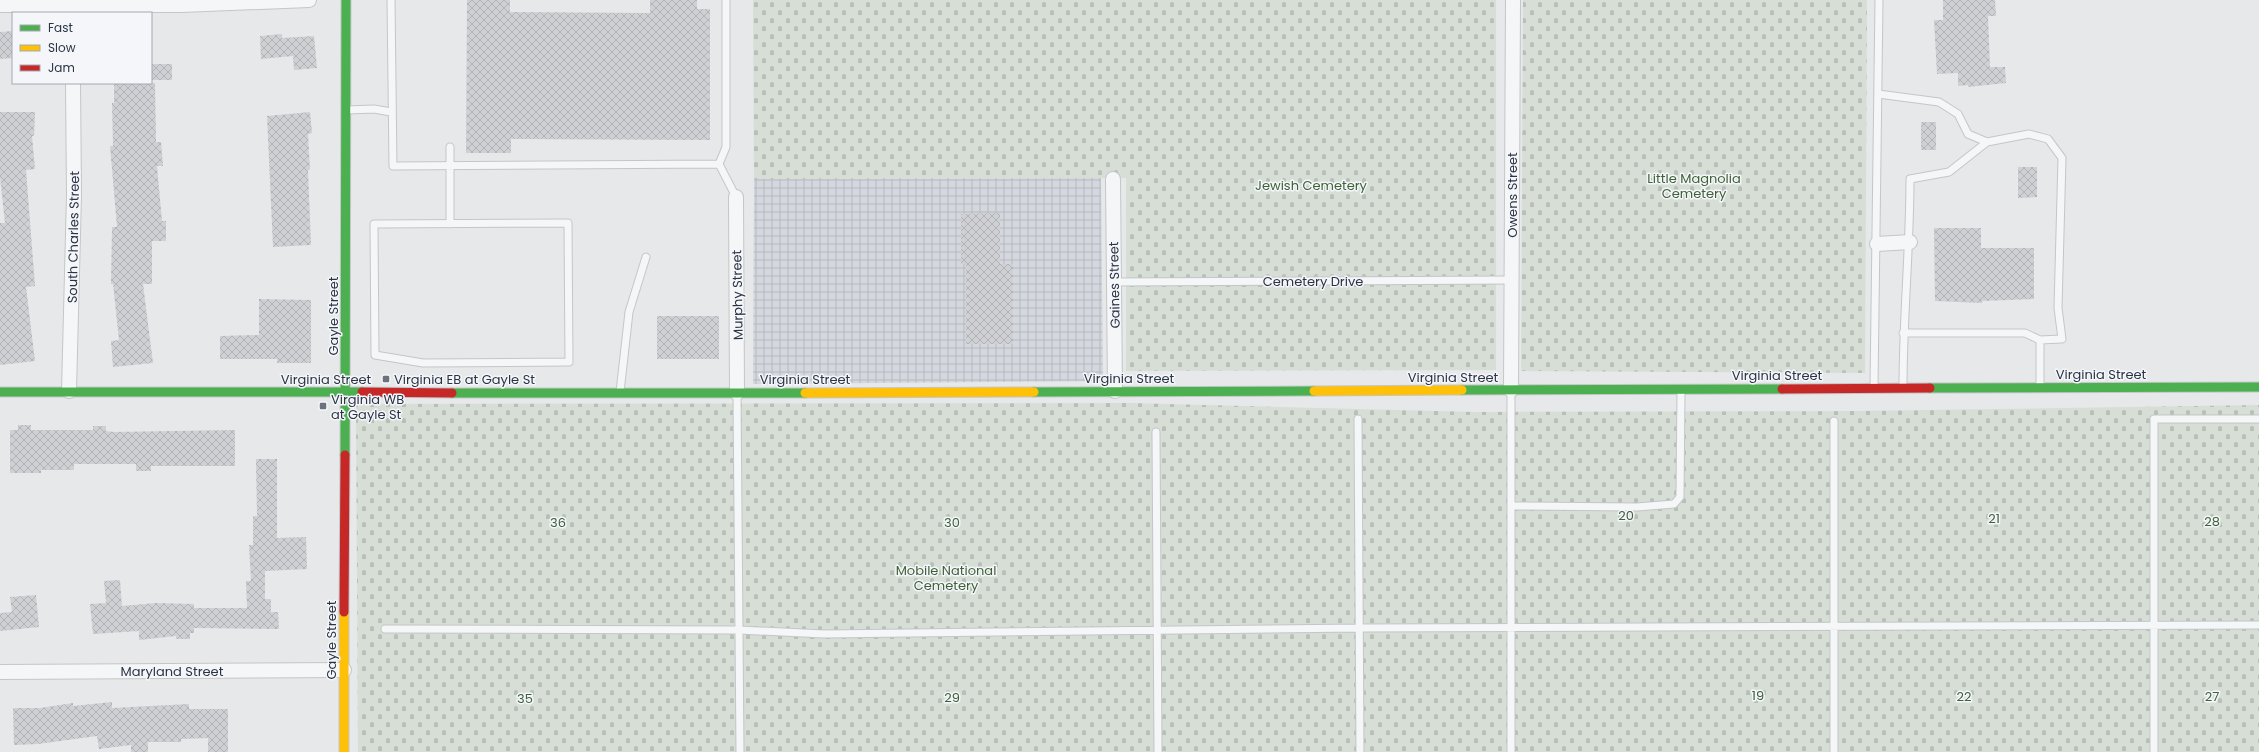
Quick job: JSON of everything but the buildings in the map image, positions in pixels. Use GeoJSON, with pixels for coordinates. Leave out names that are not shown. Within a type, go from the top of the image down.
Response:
{"type":"FeatureCollection","features":[{"type":"Feature","properties":{"kind":"street"},"geometry":{"type":"LineString","coordinates":[[0,5],[181,5],[309,0]]}},
{"type":"Feature","properties":{"kind":"street","name":"Gayle Street"},"geometry":{"type":"LineString","coordinates":[[344,752],[347,110],[346,0]]}},
{"type":"Feature","properties":{"kind":"street","name":"Owens Street"},"geometry":{"type":"LineString","coordinates":[[1511,390],[1513,0]]}},
{"type":"Feature","properties":{"kind":"street","name":"South Charles Street"},"geometry":{"type":"LineString","coordinates":[[69,391],[74,194],[73,84]]}},
{"type":"Feature","properties":{"kind":"street","name":"Gaines Street"},"geometry":{"type":"LineString","coordinates":[[1113,179],[1116,391]]}},
{"type":"Feature","properties":{"kind":"street","name":"Murphy Street"},"geometry":{"type":"LineString","coordinates":[[736,197],[737,393]]}},
{"type":"Feature","properties":{"kind":"street"},"geometry":{"type":"LineString","coordinates":[[1877,244],[1910,242]]}},
{"type":"Feature","properties":{"kind":"street","name":"Virginia Street"},"geometry":{"type":"LineString","coordinates":[[0,392],[737,393],[2259,387]]}},
{"type":"Feature","properties":{"kind":"street","name":"Maryland Street"},"geometry":{"type":"LineString","coordinates":[[0,672],[344,670]]}},
{"type":"Feature","properties":{"kind":"lane"},"geometry":{"type":"LineString","coordinates":[[391,0],[391,112],[393,166],[719,164]]}},
{"type":"Feature","properties":{"kind":"lane"},"geometry":{"type":"LineString","coordinates":[[719,164],[726,148],[726,0]]}},
{"type":"Feature","properties":{"kind":"lane"},"geometry":{"type":"LineString","coordinates":[[1874,388],[1879,0]]}},
{"type":"Feature","properties":{"kind":"lane"},"geometry":{"type":"LineString","coordinates":[[1878,94],[1938,102],[1958,114],[1968,134],[1987,142]]}},
{"type":"Feature","properties":{"kind":"lane"},"geometry":{"type":"LineString","coordinates":[[347,110],[374,109],[391,112]]}},
{"type":"Feature","properties":{"kind":"lane"},"geometry":{"type":"LineString","coordinates":[[1903,334],[2025,332],[2040,340],[2062,339],[2058,308],[2062,158],[2048,139],[2029,134],[1987,142],[1949,172],[1910,179],[1910,242],[1903,334],[1903,388]]}},
{"type":"Feature","properties":{"kind":"lane"},"geometry":{"type":"LineString","coordinates":[[450,147],[450,224]]}},
{"type":"Feature","properties":{"kind":"lane"},"geometry":{"type":"LineString","coordinates":[[719,164],[736,197]]}},
{"type":"Feature","properties":{"kind":"lane"},"geometry":{"type":"LineString","coordinates":[[568,223],[568,362],[423,363],[375,355],[374,224],[450,224],[568,223]]}},
{"type":"Feature","properties":{"kind":"lane"},"geometry":{"type":"LineString","coordinates":[[620,392],[629,312],[646,257]]}},
{"type":"Feature","properties":{"kind":"lane","name":"Cemetery Drive"},"geometry":{"type":"LineString","coordinates":[[1114,282],[1512,280]]}},
{"type":"Feature","properties":{"kind":"lane"},"geometry":{"type":"LineString","coordinates":[[2040,340],[2040,388]]}},
{"type":"Feature","properties":{"kind":"lane"},"geometry":{"type":"LineString","coordinates":[[1512,506],[1637,507],[1674,504],[1680,497],[1681,389]]}},
{"type":"Feature","properties":{"kind":"lane"},"geometry":{"type":"LineString","coordinates":[[1511,390],[1511,752]]}},
{"type":"Feature","properties":{"kind":"lane"},"geometry":{"type":"LineString","coordinates":[[737,393],[740,752]]}},
{"type":"Feature","properties":{"kind":"lane"},"geometry":{"type":"LineString","coordinates":[[1358,419],[1360,752]]}},
{"type":"Feature","properties":{"kind":"lane"},"geometry":{"type":"LineString","coordinates":[[2154,752],[2152,626],[2154,419],[2259,419]]}},
{"type":"Feature","properties":{"kind":"lane"},"geometry":{"type":"LineString","coordinates":[[1834,421],[1834,752]]}},
{"type":"Feature","properties":{"kind":"lane"},"geometry":{"type":"LineString","coordinates":[[1156,432],[1156,630],[1158,752]]}},
{"type":"Feature","properties":{"kind":"lane"},"geometry":{"type":"LineString","coordinates":[[384,629],[739,630],[824,634],[1359,628],[1833,628],[2259,625]]}},
{"type":"Feature","properties":{"kind":"shaded area"},"geometry":{"type":"Polygon","coordinates":[[[1101,178],[1103,381],[753,384],[754,179],[1101,178]]]}},
{"type":"Feature","properties":{"kind":"green space","name":"Jewish Cemetery"},"geometry":{"type":"Polygon","coordinates":[[[753,0],[1496,0],[1496,370],[1126,371],[1126,178],[754,179],[753,0]]]}},
{"type":"Feature","properties":{"kind":"green space","name":"Little Magnolia Cemetery"},"geometry":{"type":"Polygon","coordinates":[[[1523,0],[1867,0],[1865,373],[1521,371],[1523,0]]]}},
{"type":"Feature","properties":{"kind":"green space","name":"Mobile National Cemetery"},"geometry":{"type":"Polygon","coordinates":[[[1131,403],[1475,412],[1860,411],[2259,405],[2259,752],[358,752],[356,404],[1131,403]]]}},
{"type":"Feature","properties":{"kind":"traffic: fast"},"geometry":{"type":"LineString","coordinates":[[345,455],[346,0]]}},
{"type":"Feature","properties":{"kind":"traffic: fast"},"geometry":{"type":"LineString","coordinates":[[1930,388],[2259,387]]}},
{"type":"Feature","properties":{"kind":"traffic: fast"},"geometry":{"type":"LineString","coordinates":[[1462,390],[1782,389]]}},
{"type":"Feature","properties":{"kind":"traffic: fast"},"geometry":{"type":"LineString","coordinates":[[1034,392],[1314,391]]}},
{"type":"Feature","properties":{"kind":"traffic: fast"},"geometry":{"type":"LineString","coordinates":[[0,392],[362,392]]}},
{"type":"Feature","properties":{"kind":"traffic: fast"},"geometry":{"type":"LineString","coordinates":[[452,393],[805,393]]}},
{"type":"Feature","properties":{"kind":"traffic: slow"},"geometry":{"type":"LineString","coordinates":[[1314,391],[1462,390]]}},
{"type":"Feature","properties":{"kind":"traffic: slow"},"geometry":{"type":"LineString","coordinates":[[805,393],[1034,392]]}},
{"type":"Feature","properties":{"kind":"traffic: slow"},"geometry":{"type":"LineString","coordinates":[[344,612],[344,752]]}},
{"type":"Feature","properties":{"kind":"traffic: jam"},"geometry":{"type":"LineString","coordinates":[[1782,389],[1930,388]]}},
{"type":"Feature","properties":{"kind":"traffic: jam"},"geometry":{"type":"LineString","coordinates":[[362,392],[452,393]]}},
{"type":"Feature","properties":{"kind":"traffic: jam"},"geometry":{"type":"LineString","coordinates":[[344,612],[345,455]]}},
{"type":"Feature","properties":{"kind":"place","name":"Virginia EB at Gayle St"},"geometry":{"type":"Point","coordinates":[386,379]}},
{"type":"Feature","properties":{"kind":"place","name":"Virginia WB at Gayle St"},"geometry":{"type":"Point","coordinates":[323,406]}},
{"type":"Feature","properties":{"kind":"park label","name":"20"},"geometry":{"type":"Point","coordinates":[1626,515]}},
{"type":"Feature","properties":{"kind":"park label","name":"21"},"geometry":{"type":"Point","coordinates":[1994,518]}},
{"type":"Feature","properties":{"kind":"park label","name":"28"},"geometry":{"type":"Point","coordinates":[2212,521]}},
{"type":"Feature","properties":{"kind":"park label","name":"36"},"geometry":{"type":"Point","coordinates":[558,522]}},
{"type":"Feature","properties":{"kind":"park label","name":"30"},"geometry":{"type":"Point","coordinates":[952,522]}},
{"type":"Feature","properties":{"kind":"park label","name":"19"},"geometry":{"type":"Point","coordinates":[1758,695]}},
{"type":"Feature","properties":{"kind":"park label","name":"22"},"geometry":{"type":"Point","coordinates":[1964,696]}},
{"type":"Feature","properties":{"kind":"park label","name":"27"},"geometry":{"type":"Point","coordinates":[2212,696]}},
{"type":"Feature","properties":{"kind":"park label","name":"29"},"geometry":{"type":"Point","coordinates":[952,697]}},
{"type":"Feature","properties":{"kind":"park label","name":"35"},"geometry":{"type":"Point","coordinates":[525,698]}}]}
